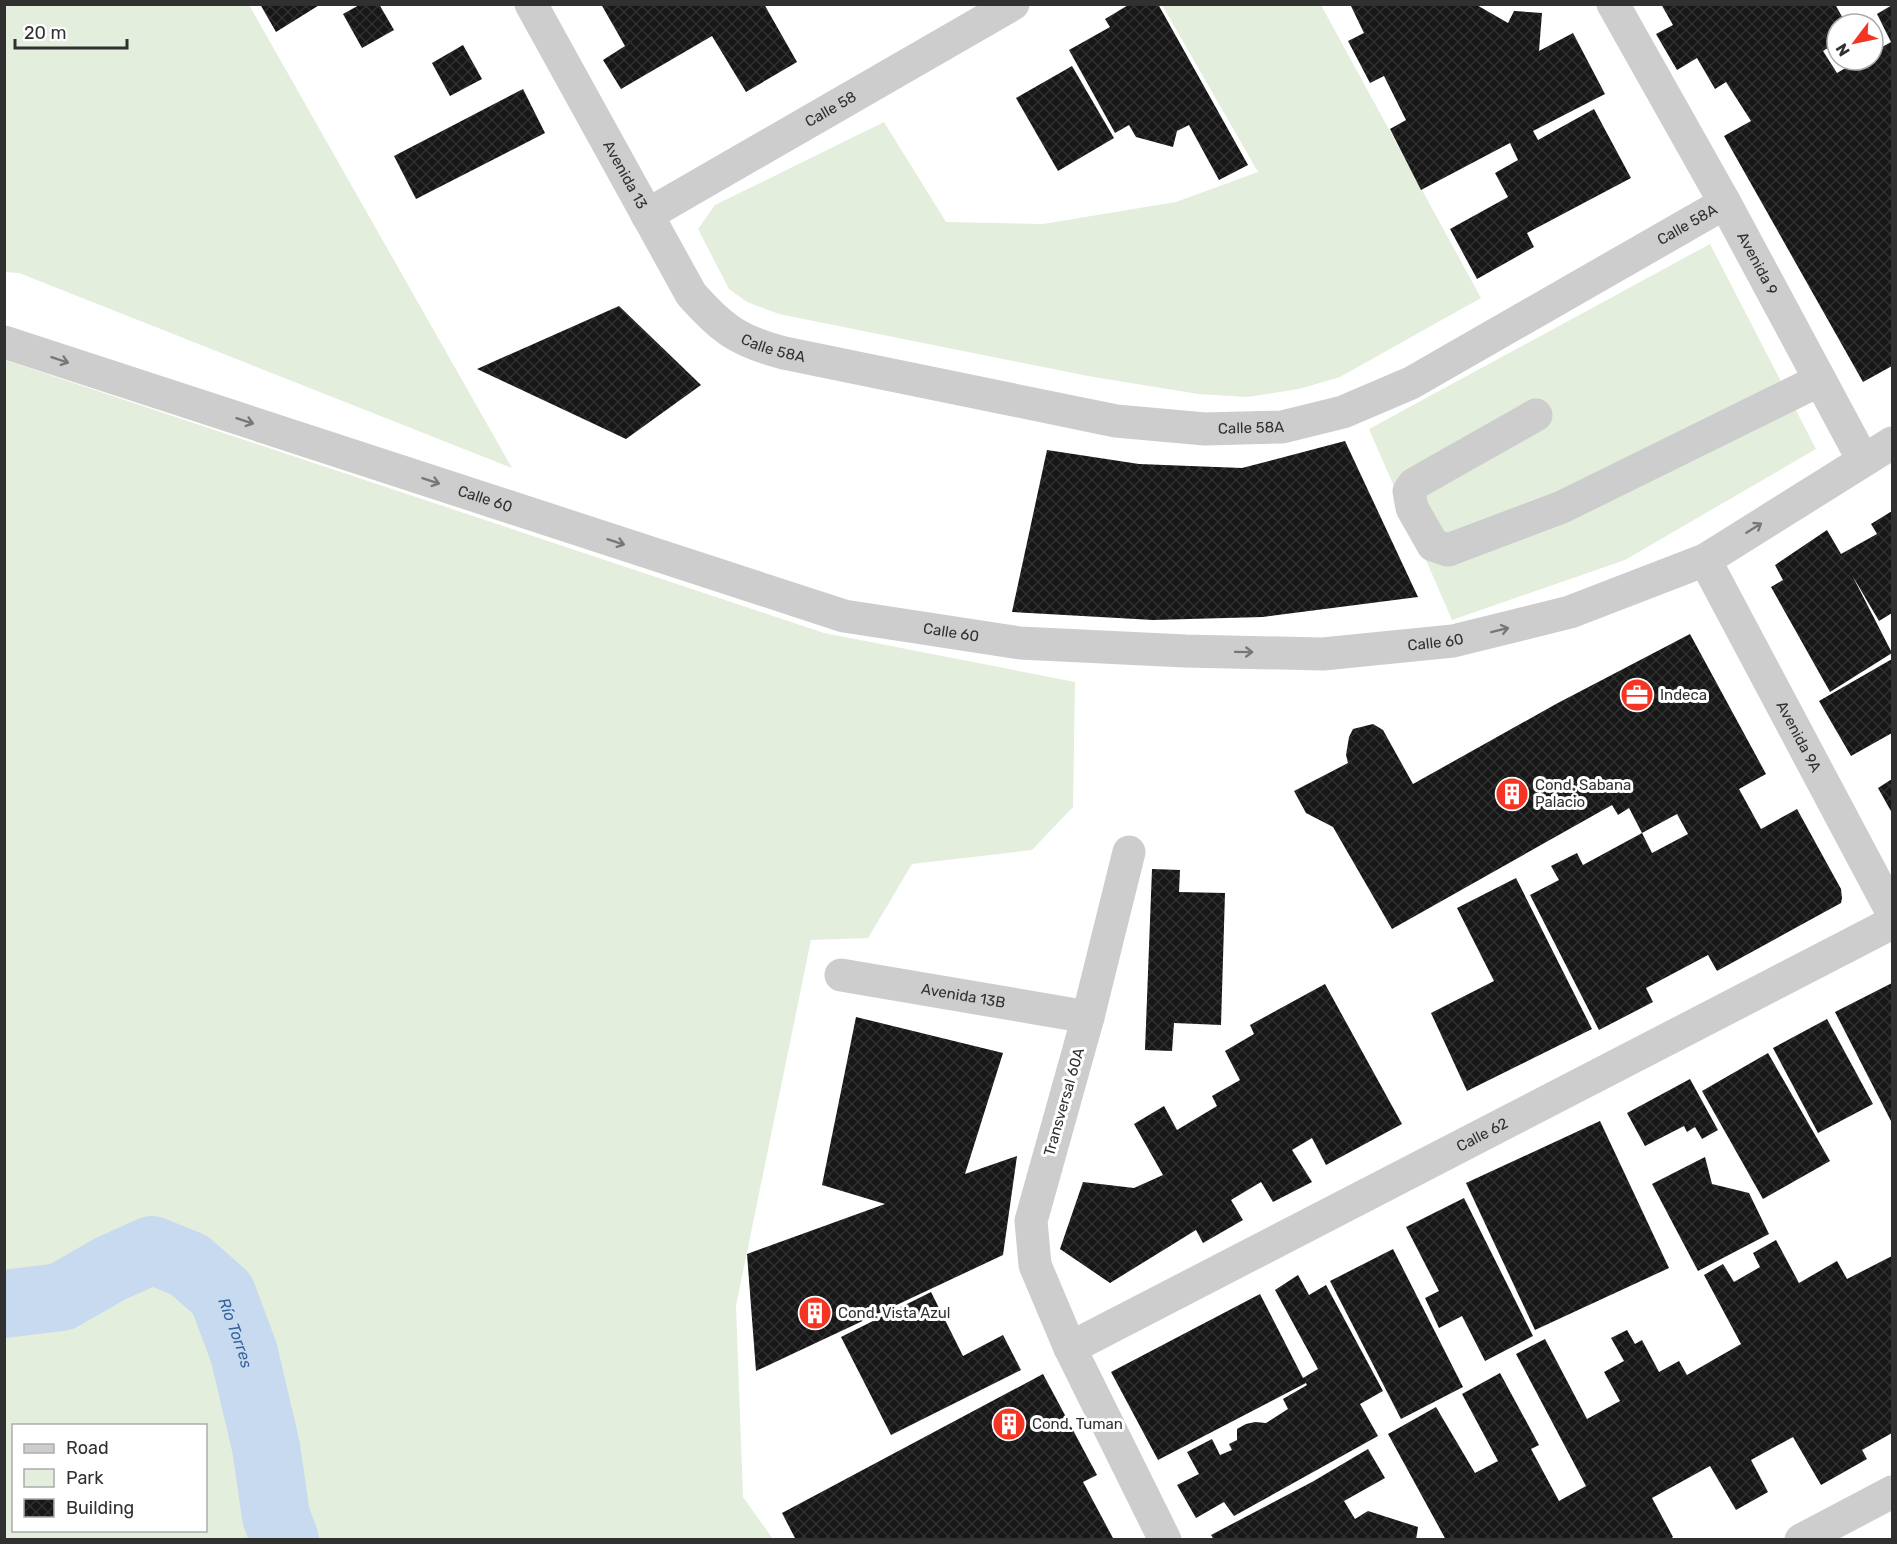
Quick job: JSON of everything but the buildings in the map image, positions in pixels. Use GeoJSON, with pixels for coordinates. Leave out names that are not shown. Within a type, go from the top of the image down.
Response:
{"type":"FeatureCollection","features":[{"type":"Feature","properties":{"kind":"street","name":"Avenida 13"},"geometry":{"type":"LineString","coordinates":[[531,4],[691,294],[732,334]]}},
{"type":"Feature","properties":{"kind":"street","name":"Calle 58"},"geometry":{"type":"LineString","coordinates":[[648,215],[1012,4]]}},
{"type":"Feature","properties":{"kind":"street","name":"Avenida 9"},"geometry":{"type":"LineString","coordinates":[[1613,4],[1725,202],[1863,460]]}},
{"type":"Feature","properties":{"kind":"street","name":"Calle 58A"},"geometry":{"type":"LineString","coordinates":[[732,334],[757,346],[784,353],[1116,421],[1205,429],[1282,426],[1343,412],[1411,383],[1725,202]]}},
{"type":"Feature","properties":{"kind":"street","name":"Calle 60"},"geometry":{"type":"LineString","coordinates":[[4,342],[844,616],[1020,643],[1185,651],[1323,654],[1453,641],[1570,612],[1705,560],[1893,442]]}},
{"type":"Feature","properties":{"kind":"street"},"geometry":{"type":"LineString","coordinates":[[1536,415],[1414,484],[1409,491],[1412,508],[1433,545],[1448,550],[1562,507],[1820,380]]}},
{"type":"Feature","properties":{"kind":"street","name":"Avenida 9A"},"geometry":{"type":"LineString","coordinates":[[1705,560],[1893,912]]}},
{"type":"Feature","properties":{"kind":"street","name":"Transversal 60A"},"geometry":{"type":"LineString","coordinates":[[1129,852],[1088,1017],[1031,1221],[1035,1265],[1070,1348],[1165,1539]]}},
{"type":"Feature","properties":{"kind":"street","name":"Calle 62"},"geometry":{"type":"LineString","coordinates":[[1070,1348],[1893,923]]}},
{"type":"Feature","properties":{"kind":"street","name":"Avenida 13B"},"geometry":{"type":"LineString","coordinates":[[841,975],[1088,1017]]}},
{"type":"Feature","properties":{"kind":"street"},"geometry":{"type":"LineString","coordinates":[[1801,1539],[1893,1492]]}},
{"type":"Feature","properties":{"kind":"green space"},"geometry":{"type":"Polygon","coordinates":[[[4,5],[249,5],[512,468],[19,273],[5,272],[4,5]]]}},
{"type":"Feature","properties":{"kind":"green space"},"geometry":{"type":"Polygon","coordinates":[[[1162,5],[1321,5],[1481,298],[1340,377],[1299,389],[1247,397],[1198,394],[1088,376],[779,314],[747,302],[729,289],[698,229],[715,205],[884,122],[946,222],[1043,224],[1176,202],[1258,172],[1162,5]]]}},
{"type":"Feature","properties":{"kind":"green space"},"geometry":{"type":"Polygon","coordinates":[[[1710,244],[1816,449],[1625,560],[1452,620],[1369,429],[1710,244]]]}},
{"type":"Feature","properties":{"kind":"green space"},"geometry":{"type":"Polygon","coordinates":[[[5,360],[824,633],[1075,682],[1073,807],[1032,850],[912,864],[868,938],[811,940],[736,1306],[743,1497],[773,1539],[5,1539],[5,360]]]}},
{"type":"Feature","properties":{"kind":"waterway","name":"Río Torres"},"geometry":{"type":"LineString","coordinates":[[4,1304],[61,1297],[110,1269],[152,1250],[189,1265],[222,1294],[244,1353],[266,1447],[276,1516],[285,1540]]}},
{"type":"Feature","properties":{"kind":"place","name":"Indeca"},"geometry":{"type":"Point","coordinates":[1637,695]}},
{"type":"Feature","properties":{"kind":"place","name":"Cond. Sabana Palacio"},"geometry":{"type":"Point","coordinates":[1512,794]}},
{"type":"Feature","properties":{"kind":"place","name":"Cond. Vista Azul"},"geometry":{"type":"Point","coordinates":[815,1313]}},
{"type":"Feature","properties":{"kind":"place","name":"Cond. Tuman"},"geometry":{"type":"Point","coordinates":[1009,1424]}}]}
